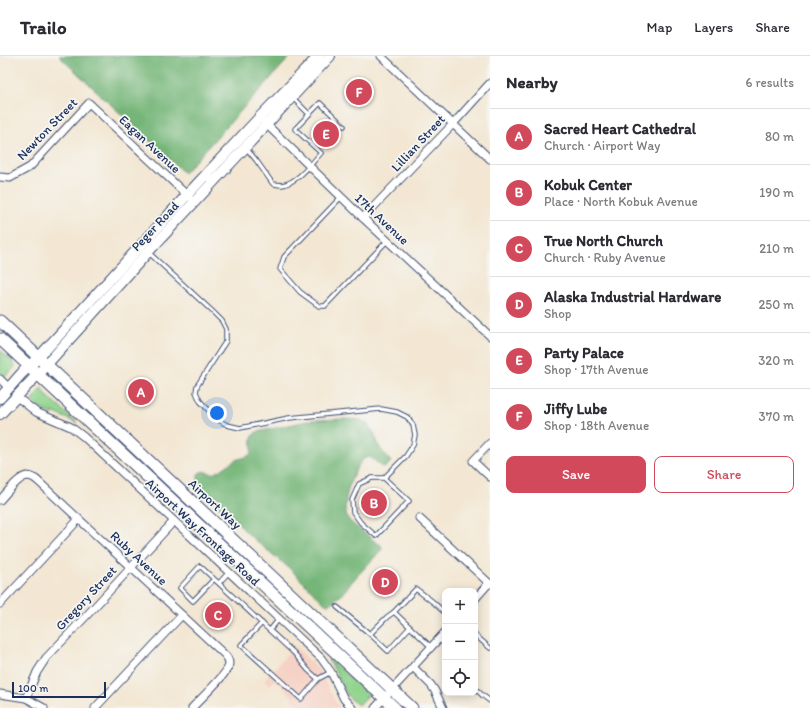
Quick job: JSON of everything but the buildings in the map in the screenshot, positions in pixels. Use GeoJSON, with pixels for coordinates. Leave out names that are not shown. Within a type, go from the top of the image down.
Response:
{"type":"FeatureCollection","features":[{"type":"Feature","properties":{"kind":"main road","name":"Peger Road"},"geometry":{"type":"LineString","coordinates":[[0,414],[38,374],[43,361],[190,199],[288,94],[319,56]]}},
{"type":"Feature","properties":{"kind":"main road","name":"Peger Road"},"geometry":{"type":"LineString","coordinates":[[288,94],[330,56]]}},
{"type":"Feature","properties":{"kind":"main road","name":"Peger Road"},"geometry":{"type":"LineString","coordinates":[[0,398],[29,366],[43,361],[148,252],[190,199],[245,147],[263,121]]}},
{"type":"Feature","properties":{"kind":"main road","name":"Airport Way"},"geometry":{"type":"LineString","coordinates":[[0,321],[388,694],[395,708]]}},
{"type":"Feature","properties":{"kind":"main road","name":"Airport Way"},"geometry":{"type":"LineString","coordinates":[[0,339],[388,694],[412,708]]}},
{"type":"Feature","properties":{"kind":"street"},"geometry":{"type":"LineString","coordinates":[[381,56],[490,159]]}},
{"type":"Feature","properties":{"kind":"street","name":"Lillian Street"},"geometry":{"type":"LineString","coordinates":[[363,218],[490,83]]}},
{"type":"Feature","properties":{"kind":"street","name":"Newton Street"},"geometry":{"type":"LineString","coordinates":[[0,177],[10,178],[30,167],[89,103]]}},
{"type":"Feature","properties":{"kind":"street","name":"Eagan Avenue"},"geometry":{"type":"LineString","coordinates":[[89,103],[190,199]]}},
{"type":"Feature","properties":{"kind":"street","name":"17th Avenue"},"geometry":{"type":"LineString","coordinates":[[263,121],[387,241],[490,336]]}},
{"type":"Feature","properties":{"kind":"street"},"geometry":{"type":"LineString","coordinates":[[0,379],[9,388]]}},
{"type":"Feature","properties":{"kind":"street","name":"Airport Way Frontage Road"},"geometry":{"type":"LineString","coordinates":[[17,397],[36,412],[71,427],[78,432],[229,572],[321,658],[331,672],[344,699],[352,708]]}},
{"type":"Feature","properties":{"kind":"street"},"geometry":{"type":"LineString","coordinates":[[490,443],[473,461],[490,477]]}},
{"type":"Feature","properties":{"kind":"street","name":"Ruby Avenue"},"geometry":{"type":"LineString","coordinates":[[0,500],[18,480],[27,476],[35,479],[225,655],[229,664],[226,672],[192,708]]}},
{"type":"Feature","properties":{"kind":"street"},"geometry":{"type":"LineString","coordinates":[[419,518],[490,583],[478,596]]}},
{"type":"Feature","properties":{"kind":"street"},"geometry":{"type":"LineString","coordinates":[[0,604],[79,519]]}},
{"type":"Feature","properties":{"kind":"street","name":"Gregory Street"},"geometry":{"type":"LineString","coordinates":[[26,698],[37,672],[46,658],[174,521]]}},
{"type":"Feature","properties":{"kind":"street"},"geometry":{"type":"LineString","coordinates":[[95,708],[182,614]]}},
{"type":"Feature","properties":{"kind":"street"},"geometry":{"type":"LineString","coordinates":[[375,708],[442,636]]}},
{"type":"Feature","properties":{"kind":"street"},"geometry":{"type":"LineString","coordinates":[[413,667],[431,685],[443,708]]}},
{"type":"Feature","properties":{"kind":"street"},"geometry":{"type":"LineString","coordinates":[[0,694],[26,698],[44,708]]}},
{"type":"Feature","properties":{"kind":"lane"},"geometry":{"type":"LineString","coordinates":[[288,94],[309,114]]}},
{"type":"Feature","properties":{"kind":"lane"},"geometry":{"type":"LineString","coordinates":[[245,147],[273,184],[282,185],[291,182],[299,176],[321,154],[295,129],[320,103],[344,126]]}},
{"type":"Feature","properties":{"kind":"lane"},"geometry":{"type":"LineString","coordinates":[[341,197],[284,256],[280,269],[300,292],[319,306],[325,306],[387,241]]}},
{"type":"Feature","properties":{"kind":"lane"},"geometry":{"type":"LineString","coordinates":[[148,252],[212,311],[222,321],[226,329],[226,341],[196,386],[196,392],[200,401],[217,419],[227,425],[240,428],[289,418],[381,409],[397,412],[407,417],[413,424],[415,435],[413,445],[406,456],[384,478],[372,478],[359,484],[352,500],[353,512],[361,523],[376,536],[409,501],[384,478]]}},
{"type":"Feature","properties":{"kind":"lane"},"geometry":{"type":"LineString","coordinates":[[214,578],[193,601],[180,588],[200,566],[214,578],[262,622],[318,679]]}},
{"type":"Feature","properties":{"kind":"lane"},"geometry":{"type":"LineString","coordinates":[[219,583],[229,572]]}},
{"type":"Feature","properties":{"kind":"lane"},"geometry":{"type":"LineString","coordinates":[[370,634],[416,589],[442,610]]}},
{"type":"Feature","properties":{"kind":"lane"},"geometry":{"type":"LineString","coordinates":[[337,607],[388,651],[410,627]]}},
{"type":"Feature","properties":{"kind":"lane"},"geometry":{"type":"LineString","coordinates":[[394,612],[431,647]]}},
{"type":"Feature","properties":{"kind":"lane"},"geometry":{"type":"LineString","coordinates":[[270,630],[279,619]]}},
{"type":"Feature","properties":{"kind":"lane"},"geometry":{"type":"LineString","coordinates":[[262,622],[241,645],[300,699],[318,679],[331,672]]}},
{"type":"Feature","properties":{"kind":"lane"},"geometry":{"type":"LineString","coordinates":[[478,638],[490,648]]}},
{"type":"Feature","properties":{"kind":"lane"},"geometry":{"type":"LineString","coordinates":[[439,639],[442,642]]}},
{"type":"Feature","properties":{"kind":"lane"},"geometry":{"type":"LineString","coordinates":[[478,691],[490,701]]}},
{"type":"Feature","properties":{"kind":"shaded area"},"geometry":{"type":"Polygon","coordinates":[[[295,646],[320,672],[340,708],[301,708],[292,699],[293,697],[275,680],[270,685],[264,680],[295,646]]]}},
{"type":"Feature","properties":{"kind":"green space"},"geometry":{"type":"Polygon","coordinates":[[[59,56],[291,56],[184,173],[59,56]]]}},
{"type":"Feature","properties":{"kind":"green space"},"geometry":{"type":"Polygon","coordinates":[[[0,350],[12,361],[15,367],[6,376],[0,372],[0,350]]]}},
{"type":"Feature","properties":{"kind":"green space"},"geometry":{"type":"Polygon","coordinates":[[[41,388],[44,390],[45,394],[77,423],[53,412],[53,414],[47,412],[36,406],[32,401],[41,388]]]}},
{"type":"Feature","properties":{"kind":"green space"},"geometry":{"type":"Polygon","coordinates":[[[312,420],[361,420],[367,424],[374,433],[380,448],[391,462],[384,468],[370,457],[365,458],[360,463],[352,477],[347,495],[347,517],[353,524],[381,545],[382,549],[348,586],[344,593],[328,605],[325,604],[288,567],[243,529],[231,514],[219,507],[209,494],[200,487],[198,474],[200,472],[215,473],[233,461],[248,456],[252,452],[253,436],[257,432],[312,420]]]}},
{"type":"Feature","properties":{"kind":"green space"},"geometry":{"type":"Polygon","coordinates":[[[127,450],[143,461],[302,610],[300,611],[289,603],[127,450]]]}},
{"type":"Feature","properties":{"kind":"green space"},"geometry":{"type":"Polygon","coordinates":[[[329,659],[368,694],[359,705],[348,696],[328,660],[329,659]]]}},
{"type":"Feature","properties":{"kind":"place","name":"Jiffy Lube"},"geometry":{"type":"Point","coordinates":[359,92]}},
{"type":"Feature","properties":{"kind":"place","name":"Party Palace"},"geometry":{"type":"Point","coordinates":[326,134]}},
{"type":"Feature","properties":{"kind":"place","name":"Sacred Heart Cathedral"},"geometry":{"type":"Point","coordinates":[141,392]}},
{"type":"Feature","properties":{"kind":"place","name":"Kobuk Center"},"geometry":{"type":"Point","coordinates":[374,503]}},
{"type":"Feature","properties":{"kind":"place","name":"Alaska Industrial Hardware"},"geometry":{"type":"Point","coordinates":[385,582]}},
{"type":"Feature","properties":{"kind":"place","name":"True North Church"},"geometry":{"type":"Point","coordinates":[218,615]}}]}
